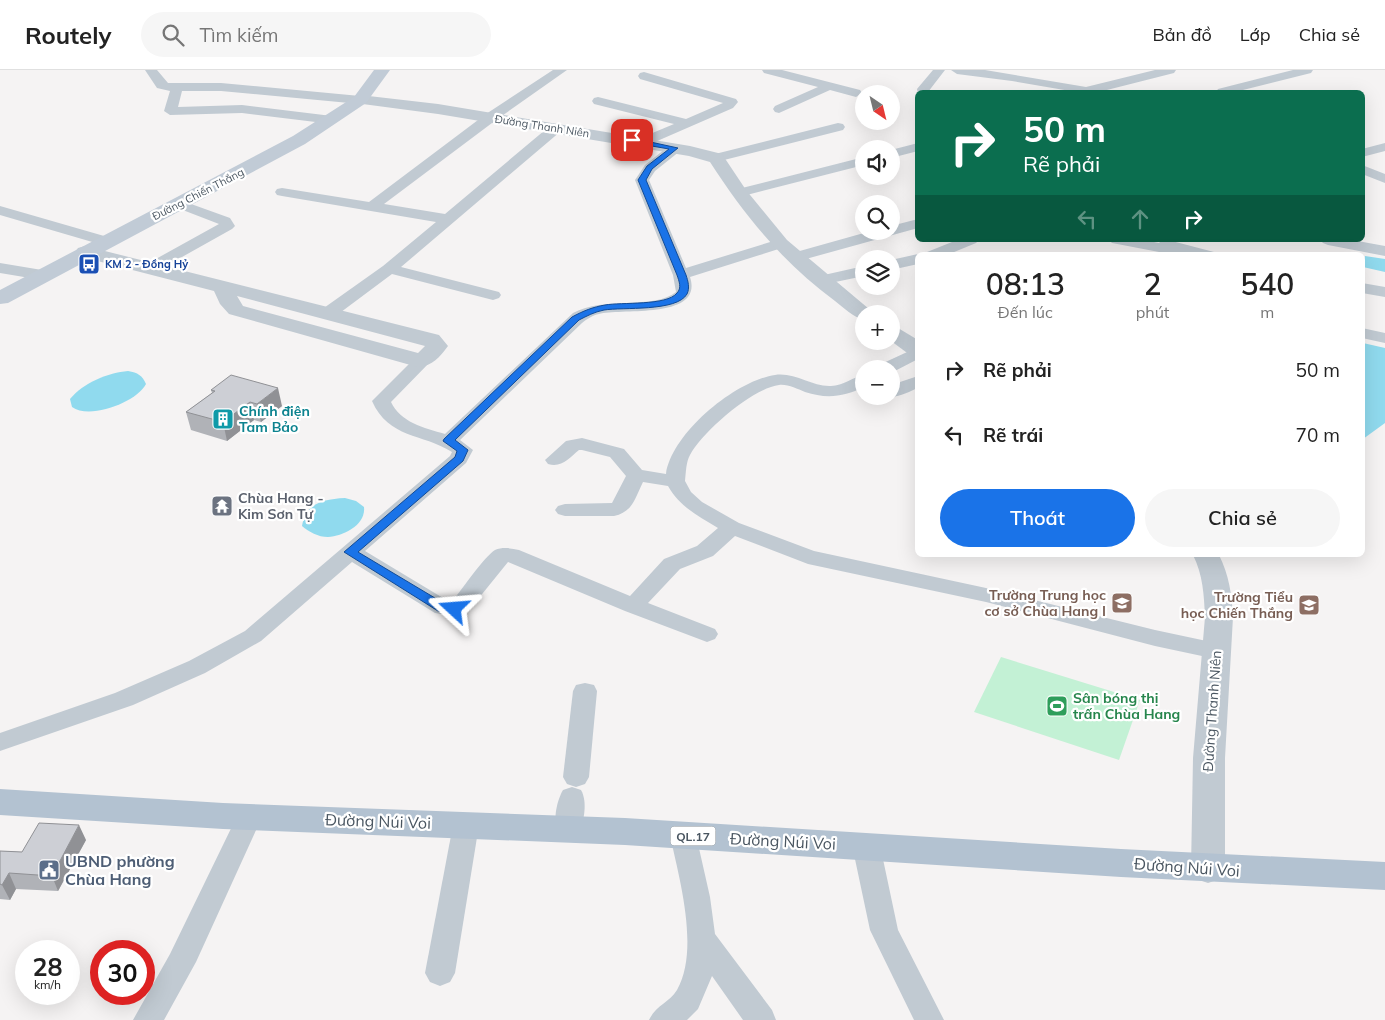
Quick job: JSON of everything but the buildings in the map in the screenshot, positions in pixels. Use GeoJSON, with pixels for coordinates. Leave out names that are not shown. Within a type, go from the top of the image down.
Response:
{"type":"FeatureCollection","features":[{"type":"Feature","properties":{"kind":"main road","name":"Đường Chiến Thắng"},"geometry":{"type":"LineString","coordinates":[[0,298],[180,204],[332,120],[360,100],[382,70]]}},
{"type":"Feature","properties":{"kind":"main road","name":"Đường Núi Voi"},"geometry":{"type":"LineString","coordinates":[[0,802],[249,817],[466,825],[572,801],[682,835],[809,844],[866,845],[1208,869],[1385,876]]}},
{"type":"Feature","properties":{"kind":"street"},"geometry":{"type":"LineString","coordinates":[[151,70],[161,85],[177,88],[221,87],[360,100]]}},
{"type":"Feature","properties":{"kind":"street"},"geometry":{"type":"LineString","coordinates":[[371,207],[491,117],[561,70]]}},
{"type":"Feature","properties":{"kind":"street"},"geometry":{"type":"LineString","coordinates":[[768,70],[855,93]]}},
{"type":"Feature","properties":{"kind":"street"},"geometry":{"type":"LineString","coordinates":[[922,90],[940,70]]}},
{"type":"Feature","properties":{"kind":"street"},"geometry":{"type":"LineString","coordinates":[[956,70],[1012,77],[1084,90]]}},
{"type":"Feature","properties":{"kind":"street"},"geometry":{"type":"LineString","coordinates":[[1094,90],[1170,70]]}},
{"type":"Feature","properties":{"kind":"street"},"geometry":{"type":"LineString","coordinates":[[1230,90],[1307,70]]}},
{"type":"Feature","properties":{"kind":"street"},"geometry":{"type":"LineString","coordinates":[[643,142],[729,105],[732,102],[644,76]]}},
{"type":"Feature","properties":{"kind":"street"},"geometry":{"type":"LineString","coordinates":[[779,109],[830,86]]}},
{"type":"Feature","properties":{"kind":"street"},"geometry":{"type":"LineString","coordinates":[[177,88],[170,111],[242,109],[332,120]]}},
{"type":"Feature","properties":{"kind":"street","name":"Đường Thanh Niên"},"geometry":{"type":"LineString","coordinates":[[360,100],[491,117],[643,142],[716,158]]}},
{"type":"Feature","properties":{"kind":"street"},"geometry":{"type":"LineString","coordinates":[[598,101],[687,123]]}},
{"type":"Feature","properties":{"kind":"street"},"geometry":{"type":"LineString","coordinates":[[838,127],[716,158],[739,193],[780,244],[821,280],[855,306]]}},
{"type":"Feature","properties":{"kind":"street"},"geometry":{"type":"LineString","coordinates":[[327,314],[389,269],[556,128]]}},
{"type":"Feature","properties":{"kind":"street"},"geometry":{"type":"LineString","coordinates":[[1365,153],[1385,146]]}},
{"type":"Feature","properties":{"kind":"street"},"geometry":{"type":"LineString","coordinates":[[448,441],[576,318],[587,312],[605,308],[656,304],[676,299],[683,293],[684,285],[681,275],[642,180],[650,168],[674,148]]}},
{"type":"Feature","properties":{"kind":"street"},"geometry":{"type":"LineString","coordinates":[[900,152],[915,148]]}},
{"type":"Feature","properties":{"kind":"street"},"geometry":{"type":"LineString","coordinates":[[739,193],[855,163]]}},
{"type":"Feature","properties":{"kind":"street"},"geometry":{"type":"LineString","coordinates":[[1365,170],[1385,179]]}},
{"type":"Feature","properties":{"kind":"street"},"geometry":{"type":"LineString","coordinates":[[282,192],[448,219]]}},
{"type":"Feature","properties":{"kind":"street"},"geometry":{"type":"LineString","coordinates":[[151,268],[227,226],[225,221],[180,204]]}},
{"type":"Feature","properties":{"kind":"street"},"geometry":{"type":"LineString","coordinates":[[0,210],[106,241]]}},
{"type":"Feature","properties":{"kind":"street"},"geometry":{"type":"LineString","coordinates":[[900,228],[915,224]]}},
{"type":"Feature","properties":{"kind":"street"},"geometry":{"type":"LineString","coordinates":[[796,258],[859,240]]}},
{"type":"Feature","properties":{"kind":"street"},"geometry":{"type":"LineString","coordinates":[[941,252],[966,242]]}},
{"type":"Feature","properties":{"kind":"street"},"geometry":{"type":"LineString","coordinates":[[1128,242],[1163,248],[1172,252]]}},
{"type":"Feature","properties":{"kind":"street"},"geometry":{"type":"LineString","coordinates":[[1160,242],[1193,252]]}},
{"type":"Feature","properties":{"kind":"street"},"geometry":{"type":"LineString","coordinates":[[1335,242],[1351,247],[1385,251]]}},
{"type":"Feature","properties":{"kind":"street"},"geometry":{"type":"LineString","coordinates":[[681,275],[780,244]]}},
{"type":"Feature","properties":{"kind":"street"},"geometry":{"type":"LineString","coordinates":[[0,742],[124,699],[197,667],[253,636],[459,459],[463,450],[448,441],[405,426],[392,419],[384,411],[381,401],[436,346],[431,340],[85,252]]}},
{"type":"Feature","properties":{"kind":"street"},"geometry":{"type":"LineString","coordinates":[[900,263],[915,260]]}},
{"type":"Feature","properties":{"kind":"street"},"geometry":{"type":"LineString","coordinates":[[0,268],[42,275]]}},
{"type":"Feature","properties":{"kind":"street"},"geometry":{"type":"LineString","coordinates":[[389,269],[493,295]]}},
{"type":"Feature","properties":{"kind":"street"},"geometry":{"type":"LineString","coordinates":[[821,280],[855,273]]}},
{"type":"Feature","properties":{"kind":"street"},"geometry":{"type":"LineString","coordinates":[[222,287],[230,304],[236,310],[422,361]]}},
{"type":"Feature","properties":{"kind":"street"},"geometry":{"type":"LineString","coordinates":[[1365,289],[1385,292]]}},
{"type":"Feature","properties":{"kind":"street"},"geometry":{"type":"LineString","coordinates":[[1365,335],[1385,338]]}},
{"type":"Feature","properties":{"kind":"street"},"geometry":{"type":"LineString","coordinates":[[900,338],[915,349]]}},
{"type":"Feature","properties":{"kind":"street"},"geometry":{"type":"LineString","coordinates":[[900,361],[915,353]]}},
{"type":"Feature","properties":{"kind":"street"},"geometry":{"type":"LineString","coordinates":[[855,384],[845,389],[830,392],[791,380],[776,380],[763,384],[718,412],[681,452],[675,481],[683,495],[695,506],[732,527],[808,557],[986,595],[1145,636],[1216,651]]}},
{"type":"Feature","properties":{"kind":"street"},"geometry":{"type":"LineString","coordinates":[[900,389],[915,382]]}},
{"type":"Feature","properties":{"kind":"street"},"geometry":{"type":"LineString","coordinates":[[554,460],[573,445],[582,444],[618,452],[636,475],[675,481]]}},
{"type":"Feature","properties":{"kind":"street"},"geometry":{"type":"LineString","coordinates":[[565,510],[614,510],[620,507],[636,475]]}},
{"type":"Feature","properties":{"kind":"street"},"geometry":{"type":"LineString","coordinates":[[633,606],[672,564],[704,551],[732,527]]}},
{"type":"Feature","properties":{"kind":"street"},"geometry":{"type":"LineString","coordinates":[[350,552],[443,608],[454,609],[462,604],[496,561],[503,555],[512,555],[633,606],[707,634]]}},
{"type":"Feature","properties":{"kind":"street","name":"Đường Thanh Niên"},"geometry":{"type":"LineString","coordinates":[[1207,557],[1213,569],[1218,594],[1219,617],[1207,786],[1208,869]]}},
{"type":"Feature","properties":{"kind":"street"},"geometry":{"type":"LineString","coordinates":[[572,801],[586,691]]}},
{"type":"Feature","properties":{"kind":"street"},"geometry":{"type":"LineString","coordinates":[[148,1020],[181,962],[249,817]]}},
{"type":"Feature","properties":{"kind":"street"},"geometry":{"type":"LineString","coordinates":[[440,972],[466,825]]}},
{"type":"Feature","properties":{"kind":"street"},"geometry":{"type":"LineString","coordinates":[[664,1020],[687,1001],[697,975],[702,939],[696,897],[682,835]]}},
{"type":"Feature","properties":{"kind":"street"},"geometry":{"type":"LineString","coordinates":[[866,845],[884,930],[929,1020]]}},
{"type":"Feature","properties":{"kind":"street"},"geometry":{"type":"LineString","coordinates":[[702,939],[761,1020]]}},
{"type":"Feature","properties":{"kind":"green space","name":"Sân bóng thị trấn Chùa Hang"},"geometry":{"type":"Polygon","coordinates":[[[1001,657],[1140,700],[1119,760],[974,712],[1001,657]]]}},
{"type":"Feature","properties":{"kind":"water"},"geometry":{"type":"Polygon","coordinates":[[[1365,256],[1385,259],[1385,272],[1365,267],[1365,256]]]}},
{"type":"Feature","properties":{"kind":"water"},"geometry":{"type":"Polygon","coordinates":[[[1365,343],[1385,348],[1385,423],[1365,438],[1365,343]]]}},
{"type":"Feature","properties":{"kind":"water"},"geometry":{"type":"Polygon","coordinates":[[[128,371],[139,375],[146,384],[133,397],[123,403],[101,410],[80,410],[72,407],[70,399],[89,383],[105,376],[128,371]]]}},
{"type":"Feature","properties":{"kind":"water"},"geometry":{"type":"Polygon","coordinates":[[[345,498],[356,501],[364,507],[361,519],[347,532],[328,537],[314,534],[302,526],[307,512],[312,507],[323,501],[345,498]]]}},
{"type":"Feature","properties":{"kind":"place","name":"KM 2 - Đồng Hỷ"},"geometry":{"type":"Point","coordinates":[89,264]}},
{"type":"Feature","properties":{"kind":"place","name":"Chính điện Tam Bảo"},"geometry":{"type":"Point","coordinates":[223,419]}},
{"type":"Feature","properties":{"kind":"place","name":"Chùa Hang - Kim Sơn Tự"},"geometry":{"type":"Point","coordinates":[222,506]}},
{"type":"Feature","properties":{"kind":"place","name":"Trường Trung học cơ sở Chùa Hang I"},"geometry":{"type":"Point","coordinates":[1122,603]}},
{"type":"Feature","properties":{"kind":"place","name":"Trường Tiểu học Chiến Thắng"},"geometry":{"type":"Point","coordinates":[1309,605]}},
{"type":"Feature","properties":{"kind":"place","name":"Sân bóng thị trấn Chùa Hang"},"geometry":{"type":"Point","coordinates":[1057,706]}},
{"type":"Feature","properties":{"kind":"place","name":"UBND phường Chùa Hang"},"geometry":{"type":"Point","coordinates":[49,870]}},
{"type":"Feature","properties":{"kind":"route"},"geometry":{"type":"LineString","coordinates":[[454,609],[443,608],[350,552],[459,459],[463,450],[448,441],[576,318],[587,312],[605,308],[656,304],[676,299],[683,293],[684,285],[681,275],[642,180],[645,173],[674,148],[632,140]]}}]}
